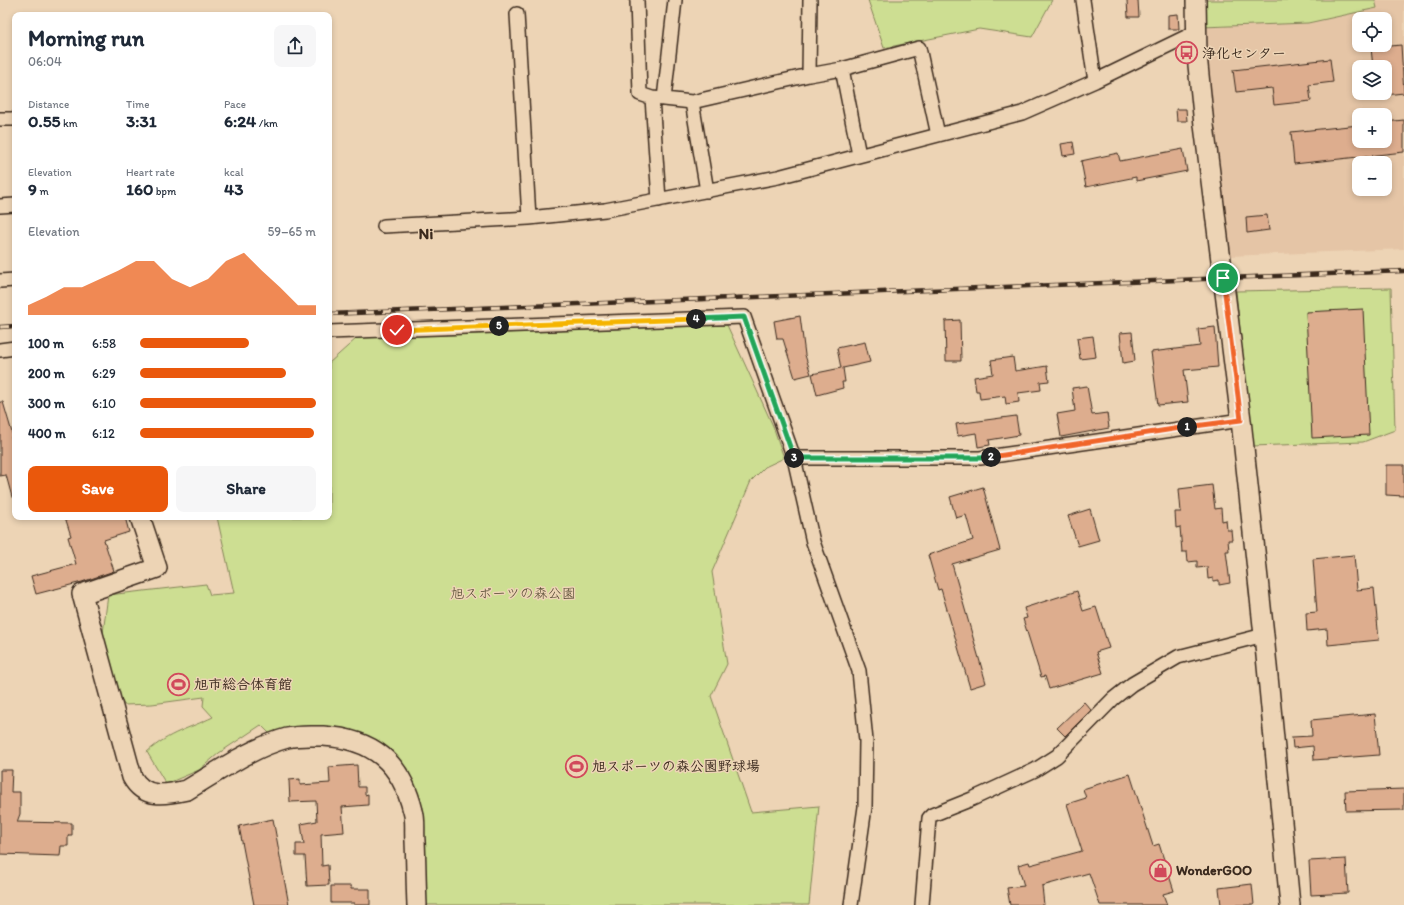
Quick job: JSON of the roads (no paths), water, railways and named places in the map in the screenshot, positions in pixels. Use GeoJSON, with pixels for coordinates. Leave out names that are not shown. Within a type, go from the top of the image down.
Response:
{"type":"FeatureCollection","features":[{"type":"Feature","properties":{"kind":"street"},"geometry":{"type":"LineString","coordinates":[[637,0],[640,94],[658,98],[692,102],[809,75],[842,69],[919,48],[938,135]]}},
{"type":"Feature","properties":{"kind":"street"},"geometry":{"type":"LineString","coordinates":[[659,200],[658,98],[675,0]]}},
{"type":"Feature","properties":{"kind":"street"},"geometry":{"type":"LineString","coordinates":[[809,75],[810,0]]}},
{"type":"Feature","properties":{"kind":"street"},"geometry":{"type":"LineString","coordinates":[[1084,0],[1095,81]]}},
{"type":"Feature","properties":{"kind":"street"},"geometry":{"type":"LineString","coordinates":[[1196,0],[1196,32],[1204,125],[1241,420],[1264,635],[1290,905]]}},
{"type":"Feature","properties":{"kind":"street"},"geometry":{"type":"LineString","coordinates":[[517,14],[528,218]]}},
{"type":"Feature","properties":{"kind":"street"},"geometry":{"type":"LineString","coordinates":[[384,226],[528,218],[605,210],[778,177],[1022,113],[1095,81],[1196,32]]}},
{"type":"Feature","properties":{"kind":"street"},"geometry":{"type":"LineString","coordinates":[[842,69],[859,155]]}},
{"type":"Feature","properties":{"kind":"street"},"geometry":{"type":"LineString","coordinates":[[692,102],[707,191]]}},
{"type":"Feature","properties":{"kind":"street"},"geometry":{"type":"LineString","coordinates":[[0,120],[12,119]]}},
{"type":"Feature","properties":{"kind":"street"},"geometry":{"type":"LineString","coordinates":[[0,206],[12,205]]}},
{"type":"Feature","properties":{"kind":"street"},"geometry":{"type":"LineString","coordinates":[[0,281],[12,280]]}},
{"type":"Feature","properties":{"kind":"street"},"geometry":{"type":"LineString","coordinates":[[332,332],[744,317],[794,458],[813,542],[859,672],[866,741],[865,807],[852,905]]}},
{"type":"Feature","properties":{"kind":"street"},"geometry":{"type":"LineString","coordinates":[[0,350],[12,348]]}},
{"type":"Feature","properties":{"kind":"street"},"geometry":{"type":"LineString","coordinates":[[794,458],[980,458],[1241,420]]}},
{"type":"Feature","properties":{"kind":"street"},"geometry":{"type":"LineString","coordinates":[[141,520],[157,568],[82,594],[132,777],[136,785],[152,794],[187,790],[252,752],[288,738],[309,736],[335,737],[364,744],[378,752],[398,772],[409,796],[414,813],[417,905]]}},
{"type":"Feature","properties":{"kind":"street"},"geometry":{"type":"LineString","coordinates":[[922,905],[930,818],[932,815],[972,799],[1035,770],[1057,756],[1113,699],[1132,684],[1178,657],[1264,635]]}},
{"type":"Feature","properties":{"kind":"railway"},"geometry":{"type":"LineString","coordinates":[[332,314],[1404,271]]}},
{"type":"Feature","properties":{"kind":"railway"},"geometry":{"type":"LineString","coordinates":[[0,327],[12,326]]}},
{"type":"Feature","properties":{"kind":"place","name":"浄化センター"},"geometry":{"type":"Point","coordinates":[1187,53]}},
{"type":"Feature","properties":{"kind":"place","name":"旭市総合体育館"},"geometry":{"type":"Point","coordinates":[178,684]}},
{"type":"Feature","properties":{"kind":"place","name":"旭スポーツの森公園野球場"},"geometry":{"type":"Point","coordinates":[577,766]}},
{"type":"Feature","properties":{"kind":"place","name":"WonderGOO"},"geometry":{"type":"Point","coordinates":[1161,870]}},
{"type":"Feature","properties":{"kind":"district","name":"Ni"},"geometry":{"type":"Point","coordinates":[426,233]}},
{"type":"Feature","properties":{"kind":"park label","name":"旭スポーツの森公園"},"geometry":{"type":"Point","coordinates":[513,593]}}]}
